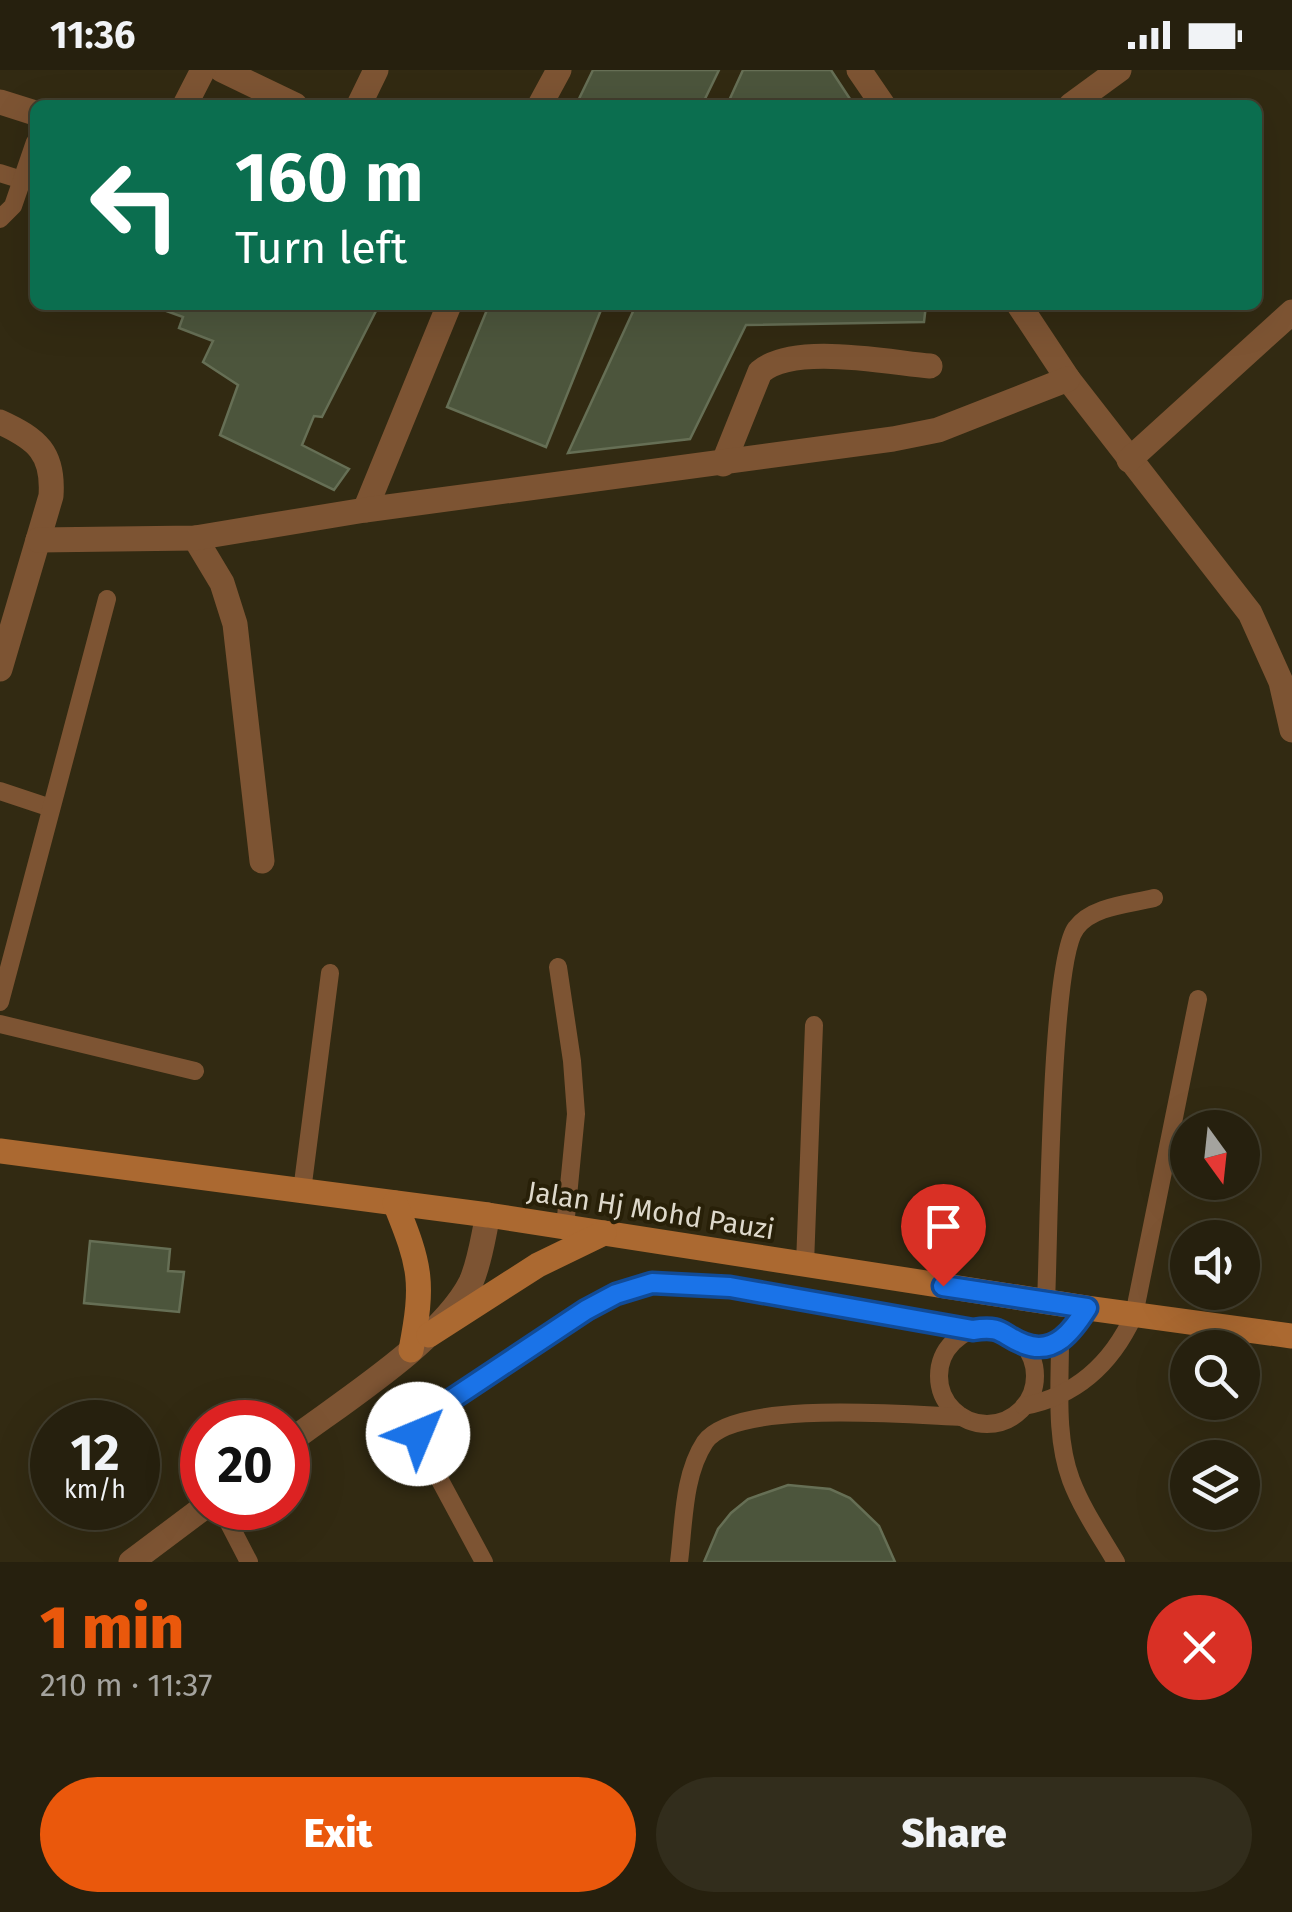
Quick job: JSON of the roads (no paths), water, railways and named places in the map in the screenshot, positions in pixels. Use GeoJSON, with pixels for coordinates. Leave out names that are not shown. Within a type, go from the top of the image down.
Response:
{"type":"FeatureCollection","features":[{"type":"Feature","properties":{"kind":"street"},"geometry":{"type":"LineString","coordinates":[[188,100],[203,70]]}},
{"type":"Feature","properties":{"kind":"street"},"geometry":{"type":"LineString","coordinates":[[222,70],[285,100]]}},
{"type":"Feature","properties":{"kind":"street"},"geometry":{"type":"LineString","coordinates":[[361,100],[376,70]]}},
{"type":"Feature","properties":{"kind":"street"},"geometry":{"type":"LineString","coordinates":[[543,100],[559,70]]}},
{"type":"Feature","properties":{"kind":"street"},"geometry":{"type":"LineString","coordinates":[[858,70],[879,100]]}},
{"type":"Feature","properties":{"kind":"street"},"geometry":{"type":"LineString","coordinates":[[1078,100],[1119,70]]}},
{"type":"Feature","properties":{"kind":"street"},"geometry":{"type":"LineString","coordinates":[[0,102],[30,111]]}},
{"type":"Feature","properties":{"kind":"street"},"geometry":{"type":"LineString","coordinates":[[366,510],[447,310]]}},
{"type":"Feature","properties":{"kind":"street"},"geometry":{"type":"LineString","coordinates":[[1023,310],[1068,379],[1250,613],[1281,682],[1292,730]]}},
{"type":"Feature","properties":{"kind":"street"},"geometry":{"type":"LineString","coordinates":[[1129,460],[1292,312]]}},
{"type":"Feature","properties":{"kind":"street"},"geometry":{"type":"LineString","coordinates":[[723,464],[760,372],[771,363],[784,358],[835,358],[930,366]]}},
{"type":"Feature","properties":{"kind":"street"},"geometry":{"type":"LineString","coordinates":[[38,540],[195,538],[366,510],[723,464],[938,430],[1068,379]]}},
{"type":"Feature","properties":{"kind":"street"},"geometry":{"type":"LineString","coordinates":[[0,422],[37,444],[53,475],[51,496],[0,670]]}},
{"type":"Feature","properties":{"kind":"street"},"geometry":{"type":"LineString","coordinates":[[195,538],[222,583],[235,624],[262,860]]}},
{"type":"Feature","properties":{"kind":"street","name":"Jalan Hj Mohd Pauzi"},"geometry":{"type":"LineString","coordinates":[[0,1151],[488,1215],[1292,1336]]}},
{"type":"Feature","properties":{"kind":"street"},"geometry":{"type":"LineString","coordinates":[[395,1203],[420,1281],[420,1342]]}},
{"type":"Feature","properties":{"kind":"street"},"geometry":{"type":"LineString","coordinates":[[420,1342],[444,1320],[471,1281],[488,1215]]}},
{"type":"Feature","properties":{"kind":"street"},"geometry":{"type":"LineString","coordinates":[[310,1427],[420,1342],[538,1265],[604,1233]]}},
{"type":"Feature","properties":{"kind":"street"},"geometry":{"type":"LineString","coordinates":[[131,1562],[180,1525]]}},
{"type":"Feature","properties":{"kind":"lane"},"geometry":{"type":"LineString","coordinates":[[0,218],[13,206],[30,157]]}},
{"type":"Feature","properties":{"kind":"lane"},"geometry":{"type":"LineString","coordinates":[[0,173],[22,180]]}},
{"type":"Feature","properties":{"kind":"lane"},"geometry":{"type":"LineString","coordinates":[[0,1002],[107,599]]}},
{"type":"Feature","properties":{"kind":"lane"},"geometry":{"type":"LineString","coordinates":[[0,791],[50,808]]}},
{"type":"Feature","properties":{"kind":"lane"},"geometry":{"type":"LineString","coordinates":[[1046,1302],[1058,1024],[1069,940],[1075,928],[1096,913],[1154,898]]}},
{"type":"Feature","properties":{"kind":"lane"},"geometry":{"type":"LineString","coordinates":[[558,968],[576,1114],[565,1227]]}},
{"type":"Feature","properties":{"kind":"lane"},"geometry":{"type":"LineString","coordinates":[[302,1191],[330,973]]}},
{"type":"Feature","properties":{"kind":"lane"},"geometry":{"type":"LineString","coordinates":[[678,1562],[692,1466],[714,1432],[727,1424],[784,1414],[1002,1421],[1024,1406],[1059,1397],[1107,1362],[1134,1315],[1198,999]]}},
{"type":"Feature","properties":{"kind":"lane"},"geometry":{"type":"LineString","coordinates":[[0,1024],[195,1070]]}},
{"type":"Feature","properties":{"kind":"lane"},"geometry":{"type":"LineString","coordinates":[[805,1264],[814,1025]]}},
{"type":"Feature","properties":{"kind":"lane"},"geometry":{"type":"LineString","coordinates":[[484,1562],[421,1445],[419,1424],[586,1310],[616,1294],[652,1283],[730,1287],[973,1330],[1000,1330],[1023,1344],[1039,1346],[1070,1335],[1087,1308]]}},
{"type":"Feature","properties":{"kind":"lane"},"geometry":{"type":"LineString","coordinates":[[962,1417],[944,1396],[940,1370],[950,1345],[973,1330]]}},
{"type":"Feature","properties":{"kind":"lane"},"geometry":{"type":"LineString","coordinates":[[1060,1341],[1059,1397],[1070,1478],[1116,1562]]}},
{"type":"Feature","properties":{"kind":"lane"},"geometry":{"type":"LineString","coordinates":[[1023,1344],[1035,1368],[1035,1382],[1024,1406]]}},
{"type":"Feature","properties":{"kind":"lane"},"geometry":{"type":"LineString","coordinates":[[232,1530],[249,1562]]}}]}
